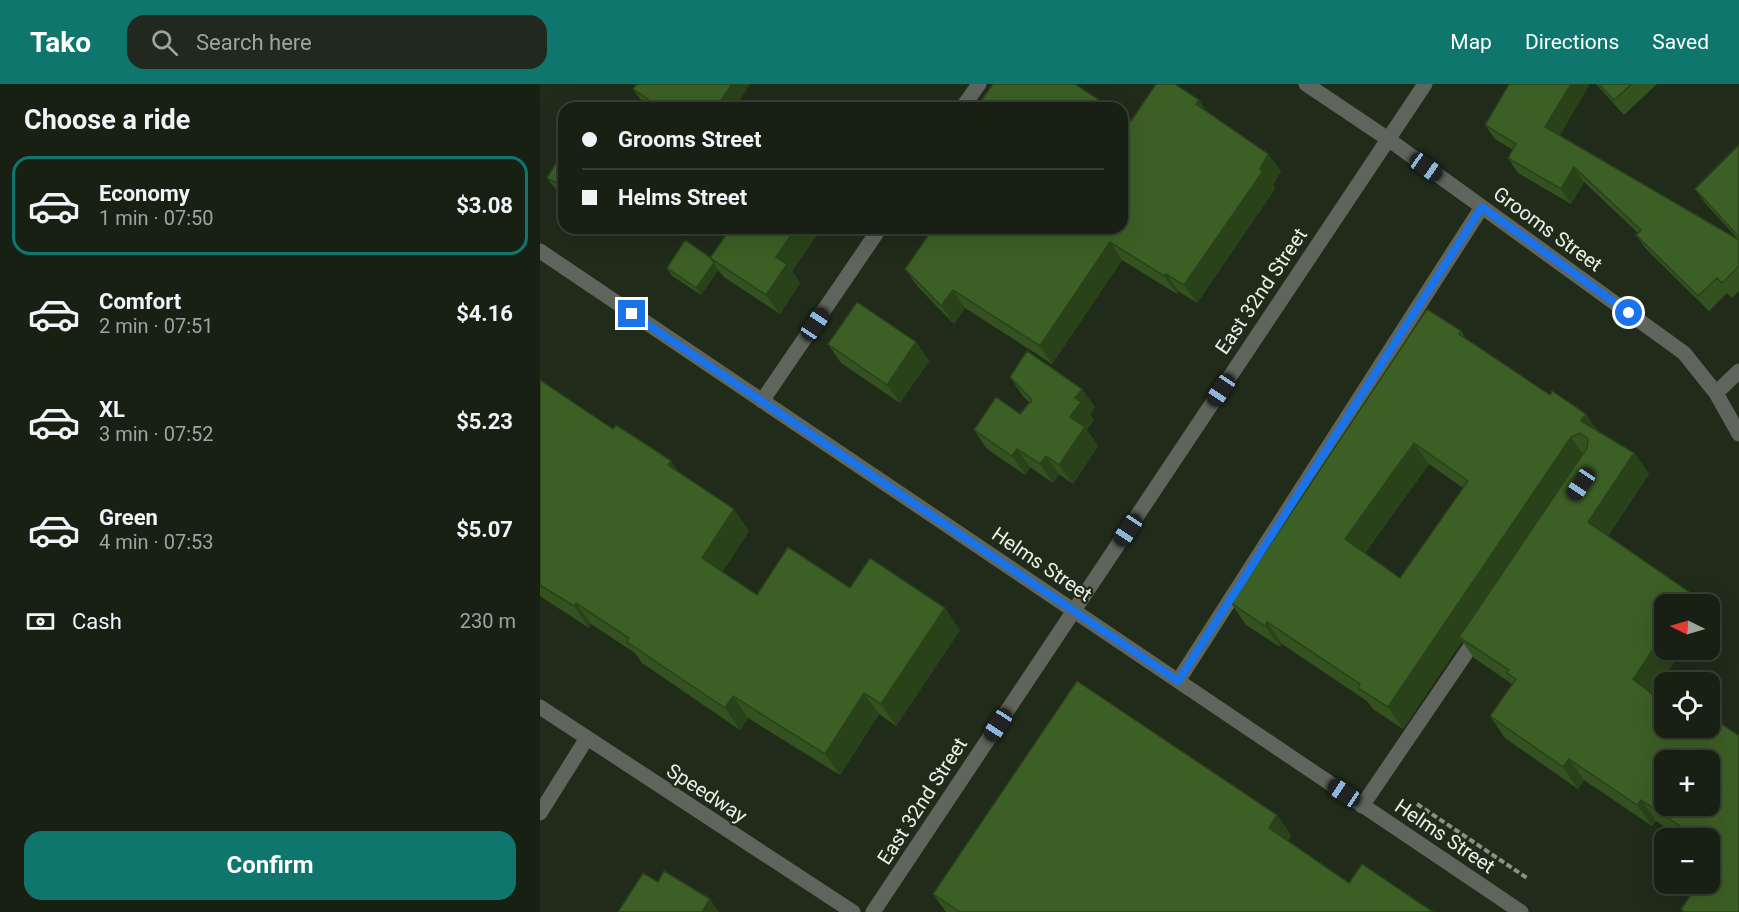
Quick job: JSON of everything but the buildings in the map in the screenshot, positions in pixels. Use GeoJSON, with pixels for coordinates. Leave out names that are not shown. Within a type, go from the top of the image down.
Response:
{"type":"FeatureCollection","features":[{"type":"Feature","properties":{"kind":"street"},"geometry":{"type":"LineString","coordinates":[[967,102],[979,84]]}},
{"type":"Feature","properties":{"kind":"street","name":"Grooms Street"},"geometry":{"type":"LineString","coordinates":[[1306,84],[1388,139],[1684,353],[1716,393],[1739,434]]}},
{"type":"Feature","properties":{"kind":"street","name":"East 32nd Street"},"geometry":{"type":"LineString","coordinates":[[873,912],[1425,84]]}},
{"type":"Feature","properties":{"kind":"street"},"geometry":{"type":"LineString","coordinates":[[1178,681],[1482,207]]}},
{"type":"Feature","properties":{"kind":"street"},"geometry":{"type":"LineString","coordinates":[[762,401],[876,234]]}},
{"type":"Feature","properties":{"kind":"street","name":"Helms Street"},"geometry":{"type":"LineString","coordinates":[[540,251],[1521,912]]}},
{"type":"Feature","properties":{"kind":"street"},"geometry":{"type":"LineString","coordinates":[[1716,393],[1739,371]]}},
{"type":"Feature","properties":{"kind":"street"},"geometry":{"type":"LineString","coordinates":[[1362,806],[1487,622]]}},
{"type":"Feature","properties":{"kind":"street","name":"Speedway"},"geometry":{"type":"LineString","coordinates":[[540,707],[853,912]]}},
{"type":"Feature","properties":{"kind":"street"},"geometry":{"type":"LineString","coordinates":[[540,813],[587,738]]}},
{"type":"Feature","properties":{"kind":"path"},"geometry":{"type":"LineString","coordinates":[[1417,804],[1527,878]]}},
{"type":"Feature","properties":{"kind":"route"},"geometry":{"type":"LineString","coordinates":[[632,314],[1178,681],[1482,207],[1629,313]]}}]}
